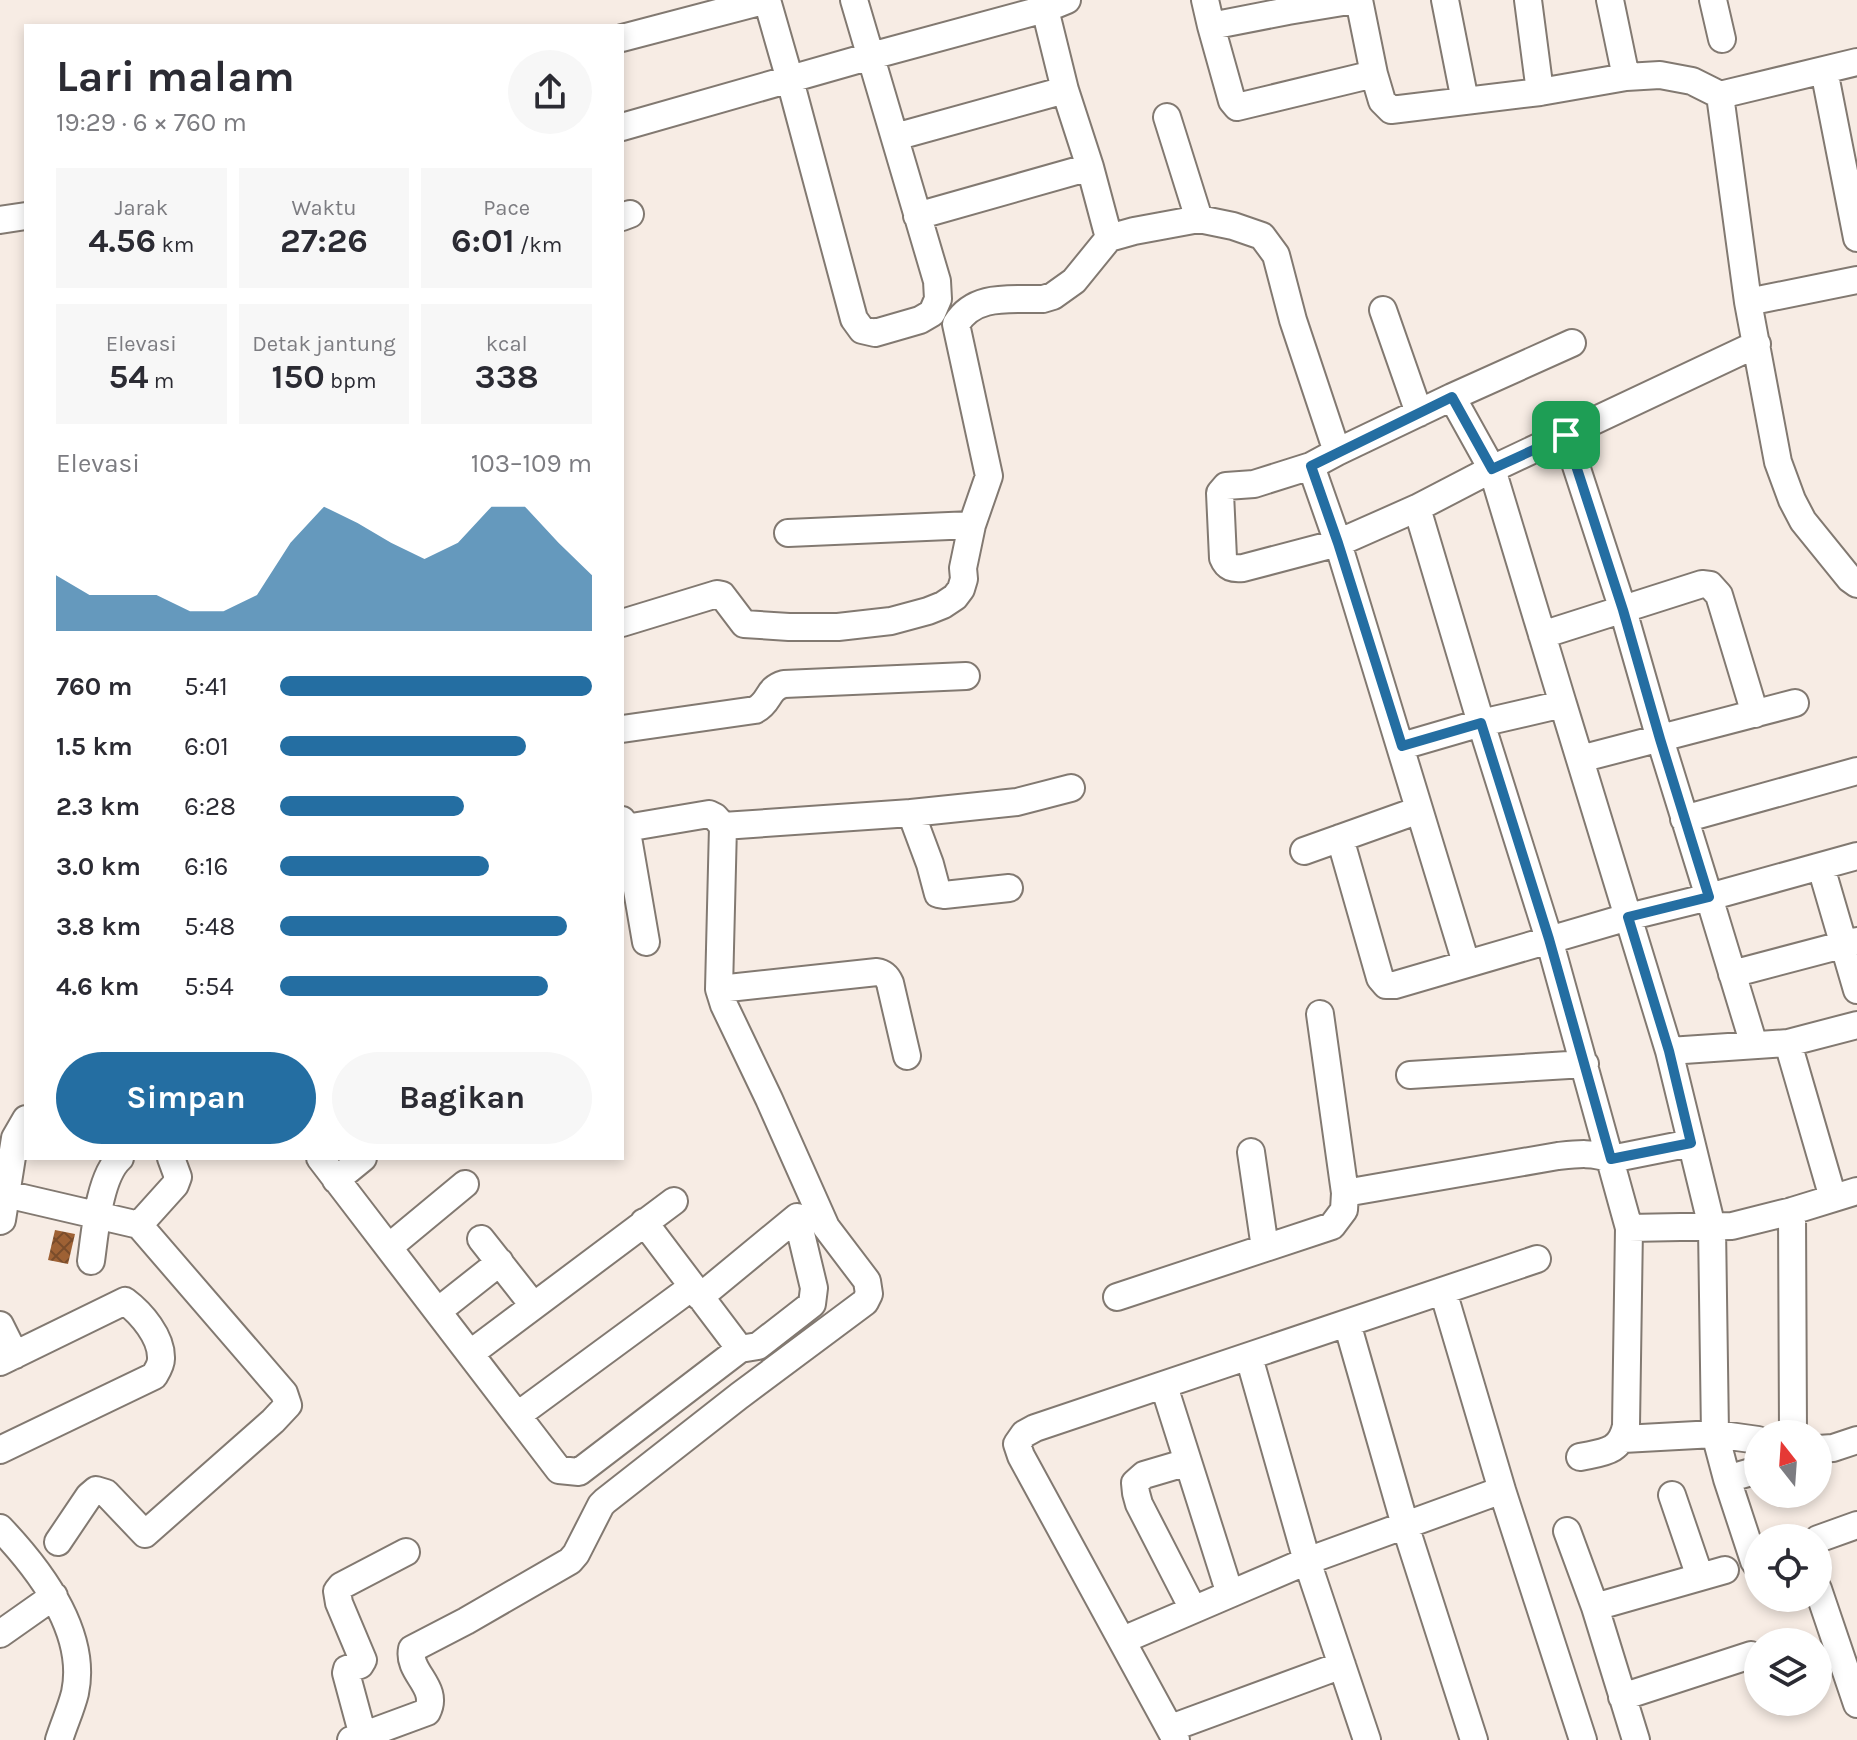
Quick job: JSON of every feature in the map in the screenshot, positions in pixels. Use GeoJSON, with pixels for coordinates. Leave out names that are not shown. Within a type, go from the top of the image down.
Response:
{"type":"FeatureCollection","features":[{"type":"Feature","properties":{"kind":"street"},"geometry":{"type":"LineString","coordinates":[[624,37],[767,0],[854,319],[862,330],[875,333],[920,320],[932,313],[938,299],[937,281],[854,0]]}},
{"type":"Feature","properties":{"kind":"street"},"geometry":{"type":"LineString","coordinates":[[1205,0],[1232,101],[1237,107],[1374,74]]}},
{"type":"Feature","properties":{"kind":"street"},"geometry":{"type":"LineString","coordinates":[[1211,26],[1357,0],[1382,101],[1391,110],[1540,92],[1626,77],[1660,75],[1692,81],[1720,95],[1857,62]]}},
{"type":"Feature","properties":{"kind":"street"},"geometry":{"type":"LineString","coordinates":[[1445,0],[1465,101]]}},
{"type":"Feature","properties":{"kind":"street"},"geometry":{"type":"LineString","coordinates":[[1528,0],[1540,92]]}},
{"type":"Feature","properties":{"kind":"street"},"geometry":{"type":"LineString","coordinates":[[1610,0],[1626,77]]}},
{"type":"Feature","properties":{"kind":"street"},"geometry":{"type":"LineString","coordinates":[[1713,0],[1722,39]]}},
{"type":"Feature","properties":{"kind":"street"},"geometry":{"type":"LineString","coordinates":[[624,126],[1038,6],[1090,167],[1109,238]]}},
{"type":"Feature","properties":{"kind":"street"},"geometry":{"type":"LineString","coordinates":[[1824,70],[1857,238]]}},
{"type":"Feature","properties":{"kind":"street"},"geometry":{"type":"LineString","coordinates":[[895,137],[1065,90]]}},
{"type":"Feature","properties":{"kind":"street"},"geometry":{"type":"LineString","coordinates":[[1720,95],[1748,302],[1778,462],[1803,521],[1857,584]]}},
{"type":"Feature","properties":{"kind":"street"},"geometry":{"type":"LineString","coordinates":[[1167,117],[1199,219]]}},
{"type":"Feature","properties":{"kind":"street"},"geometry":{"type":"LineString","coordinates":[[917,216],[1090,167]]}},
{"type":"Feature","properties":{"kind":"street"},"geometry":{"type":"LineString","coordinates":[[0,220],[24,216]]}},
{"type":"Feature","properties":{"kind":"street"},"geometry":{"type":"LineString","coordinates":[[624,622],[717,594],[722,595],[744,624],[838,627],[912,616],[943,605],[955,597],[964,579],[963,568],[972,525],[989,476],[956,324],[968,308],[980,303],[1053,296],[1074,281],[1109,238],[1134,231],[1199,219],[1262,236],[1276,255],[1293,320],[1337,452]]}},
{"type":"Feature","properties":{"kind":"street"},"geometry":{"type":"LineString","coordinates":[[1748,302],[1857,280]]}},
{"type":"Feature","properties":{"kind":"street"},"geometry":{"type":"LineString","coordinates":[[1383,310],[1419,413]]}},
{"type":"Feature","properties":{"kind":"street"},"geometry":{"type":"LineString","coordinates":[[1572,343],[1311,466],[1254,484],[1226,486],[1220,493],[1225,563],[1231,568],[1243,568],[1338,543],[1757,344]]}},
{"type":"Feature","properties":{"kind":"street"},"geometry":{"type":"LineString","coordinates":[[1452,397],[1492,469],[1669,1051],[1712,1227],[1715,1434],[1744,1527]]}},
{"type":"Feature","properties":{"kind":"street"},"geometry":{"type":"LineString","coordinates":[[1566,435],[1623,610],[1754,1045]]}},
{"type":"Feature","properties":{"kind":"street"},"geometry":{"type":"LineString","coordinates":[[1311,466],[1402,746],[1466,963]]}},
{"type":"Feature","properties":{"kind":"street"},"geometry":{"type":"LineString","coordinates":[[1417,508],[1549,939],[1629,1228],[1626,1426],[1623,1439],[1615,1447],[1580,1457]]}},
{"type":"Feature","properties":{"kind":"street"},"geometry":{"type":"LineString","coordinates":[[788,533],[972,525]]}},
{"type":"Feature","properties":{"kind":"street"},"geometry":{"type":"LineString","coordinates":[[1542,635],[1702,584],[1710,585],[1719,595],[1755,714]]}},
{"type":"Feature","properties":{"kind":"street"},"geometry":{"type":"LineString","coordinates":[[624,729],[755,710],[762,707],[773,688],[784,684],[966,676]]}},
{"type":"Feature","properties":{"kind":"street"},"geometry":{"type":"LineString","coordinates":[[1580,759],[1795,703]]}},
{"type":"Feature","properties":{"kind":"street"},"geometry":{"type":"LineString","coordinates":[[1402,746],[1563,704]]}},
{"type":"Feature","properties":{"kind":"street"},"geometry":{"type":"LineString","coordinates":[[1684,819],[1857,771]]}},
{"type":"Feature","properties":{"kind":"street"},"geometry":{"type":"LineString","coordinates":[[723,826],[1017,802],[1071,788]]}},
{"type":"Feature","properties":{"kind":"street"},"geometry":{"type":"LineString","coordinates":[[1304,851],[1419,810]]}},
{"type":"Feature","properties":{"kind":"street"},"geometry":{"type":"LineString","coordinates":[[911,813],[938,894],[1009,888]]}},
{"type":"Feature","properties":{"kind":"street"},"geometry":{"type":"LineString","coordinates":[[406,1552],[337,1591],[336,1597],[363,1660],[360,1665],[347,1669],[346,1673],[363,1737],[429,1709],[431,1697],[412,1661],[412,1649],[570,1561],[605,1501],[865,1302],[869,1294],[867,1281],[826,1227],[719,989],[723,826],[709,814],[632,827],[624,823]]}},
{"type":"Feature","properties":{"kind":"street"},"geometry":{"type":"LineString","coordinates":[[624,823],[646,942]]}},
{"type":"Feature","properties":{"kind":"street"},"geometry":{"type":"LineString","coordinates":[[1340,838],[1380,978],[1386,985],[1857,856]]}},
{"type":"Feature","properties":{"kind":"street"},"geometry":{"type":"LineString","coordinates":[[1821,867],[1851,943],[1857,990]]}},
{"type":"Feature","properties":{"kind":"street"},"geometry":{"type":"LineString","coordinates":[[1732,974],[1851,943]]}},
{"type":"Feature","properties":{"kind":"street"},"geometry":{"type":"LineString","coordinates":[[719,989],[883,973],[890,983],[907,1056]]}},
{"type":"Feature","properties":{"kind":"street"},"geometry":{"type":"LineString","coordinates":[[1117,1297],[1332,1226],[1344,1210],[1345,1193],[1320,1014]]}},
{"type":"Feature","properties":{"kind":"street"},"geometry":{"type":"LineString","coordinates":[[1669,1051],[1788,1043],[1857,1025]]}},
{"type":"Feature","properties":{"kind":"street"},"geometry":{"type":"LineString","coordinates":[[1629,1228],[1742,1224],[1845,1195],[1788,1043]]}},
{"type":"Feature","properties":{"kind":"street"},"geometry":{"type":"LineString","coordinates":[[1410,1075],[1585,1064]]}},
{"type":"Feature","properties":{"kind":"street"},"geometry":{"type":"LineString","coordinates":[[0,1221],[15,1138],[24,1122]]}},
{"type":"Feature","properties":{"kind":"street"},"geometry":{"type":"LineString","coordinates":[[1345,1193],[1558,1156],[1584,1153],[1611,1159],[1691,1143]]}},
{"type":"Feature","properties":{"kind":"street"},"geometry":{"type":"LineString","coordinates":[[1251,1152],[1265,1248]]}},
{"type":"Feature","properties":{"kind":"street"},"geometry":{"type":"LineString","coordinates":[[91,1261],[97,1214],[112,1166],[118,1160]]}},
{"type":"Feature","properties":{"kind":"street"},"geometry":{"type":"LineString","coordinates":[[139,1225],[175,1185],[178,1177],[172,1160]]}},
{"type":"Feature","properties":{"kind":"street"},"geometry":{"type":"LineString","coordinates":[[321,1160],[559,1470],[579,1472],[740,1349],[758,1346],[812,1304],[814,1288],[797,1217],[696,1292],[518,1415]]}},
{"type":"Feature","properties":{"kind":"street"},"geometry":{"type":"LineString","coordinates":[[336,1180],[361,1160]]}},
{"type":"Feature","properties":{"kind":"street"},"geometry":{"type":"LineString","coordinates":[[389,1247],[465,1184]]}},
{"type":"Feature","properties":{"kind":"street"},"geometry":{"type":"LineString","coordinates":[[6,1194],[139,1225],[284,1393],[288,1405],[151,1541],[106,1493],[96,1490],[58,1542]]}},
{"type":"Feature","properties":{"kind":"street"},"geometry":{"type":"LineString","coordinates":[[471,1353],[674,1201]]}},
{"type":"Feature","properties":{"kind":"street"},"geometry":{"type":"LineString","coordinates":[[1792,1211],[1793,1420]]}},
{"type":"Feature","properties":{"kind":"street"},"geometry":{"type":"LineString","coordinates":[[644,1222],[740,1349]]}},
{"type":"Feature","properties":{"kind":"street"},"geometry":{"type":"LineString","coordinates":[[481,1239],[533,1305]]}},
{"type":"Feature","properties":{"kind":"street"},"geometry":{"type":"LineString","coordinates":[[1342,1665],[1174,1734],[1017,1444],[1024,1434],[1035,1428],[1537,1259]]}},
{"type":"Feature","properties":{"kind":"street"},"geometry":{"type":"LineString","coordinates":[[438,1311],[500,1262]]}},
{"type":"Feature","properties":{"kind":"street"},"geometry":{"type":"LineString","coordinates":[[1443,1291],[1502,1490],[1583,1740]]}},
{"type":"Feature","properties":{"kind":"street"},"geometry":{"type":"LineString","coordinates":[[0,1325],[7,1358],[125,1301],[155,1335],[162,1363],[154,1376],[0,1450]]}},
{"type":"Feature","properties":{"kind":"street"},"geometry":{"type":"LineString","coordinates":[[1347,1323],[1374,1424],[1474,1740]]}},
{"type":"Feature","properties":{"kind":"street"},"geometry":{"type":"LineString","coordinates":[[1249,1357],[1307,1561],[1367,1740]]}},
{"type":"Feature","properties":{"kind":"street"},"geometry":{"type":"LineString","coordinates":[[1164,1386],[1230,1594]]}},
{"type":"Feature","properties":{"kind":"street"},"geometry":{"type":"LineString","coordinates":[[1623,1439],[1715,1434],[1744,1438]]}},
{"type":"Feature","properties":{"kind":"street"},"geometry":{"type":"LineString","coordinates":[[1832,1448],[1857,1440]]}},
{"type":"Feature","properties":{"kind":"street"},"geometry":{"type":"LineString","coordinates":[[1188,1462],[1144,1475],[1135,1483],[1139,1504],[1193,1609]]}},
{"type":"Feature","properties":{"kind":"street"},"geometry":{"type":"LineString","coordinates":[[1727,1479],[1744,1474]]}},
{"type":"Feature","properties":{"kind":"street"},"geometry":{"type":"LineString","coordinates":[[1123,1640],[1307,1561],[1502,1490]]}},
{"type":"Feature","properties":{"kind":"street"},"geometry":{"type":"LineString","coordinates":[[1595,1607],[1712,1574],[1672,1495]]}},
{"type":"Feature","properties":{"kind":"street"},"geometry":{"type":"LineString","coordinates":[[1832,1534],[1857,1525]]}},
{"type":"Feature","properties":{"kind":"street"},"geometry":{"type":"LineString","coordinates":[[0,1528],[38,1571],[54,1596],[73,1644],[77,1668],[75,1692],[59,1740]]}},
{"type":"Feature","properties":{"kind":"street"},"geometry":{"type":"LineString","coordinates":[[1567,1531],[1595,1607],[1636,1740]]}},
{"type":"Feature","properties":{"kind":"street"},"geometry":{"type":"LineString","coordinates":[[0,1634],[54,1596]]}},
{"type":"Feature","properties":{"kind":"street"},"geometry":{"type":"LineString","coordinates":[[1826,1612],[1857,1704]]}},
{"type":"Feature","properties":{"kind":"street"},"geometry":{"type":"LineString","coordinates":[[1622,1697],[1744,1657]]}},
{"type":"Feature","properties":{"kind":"building"},"geometry":{"type":"Polygon","coordinates":[[[55,1230],[75,1234],[68,1264],[48,1260],[55,1230]]]}},
{"type":"Feature","properties":{"kind":"route"},"geometry":{"type":"LineString","coordinates":[[1452,397],[1492,469],[1566,435],[1623,610],[1709,897],[1628,917],[1652,990],[1691,1143],[1611,1159],[1549,939],[1481,723],[1402,746],[1311,466],[1452,397]]}}]}
